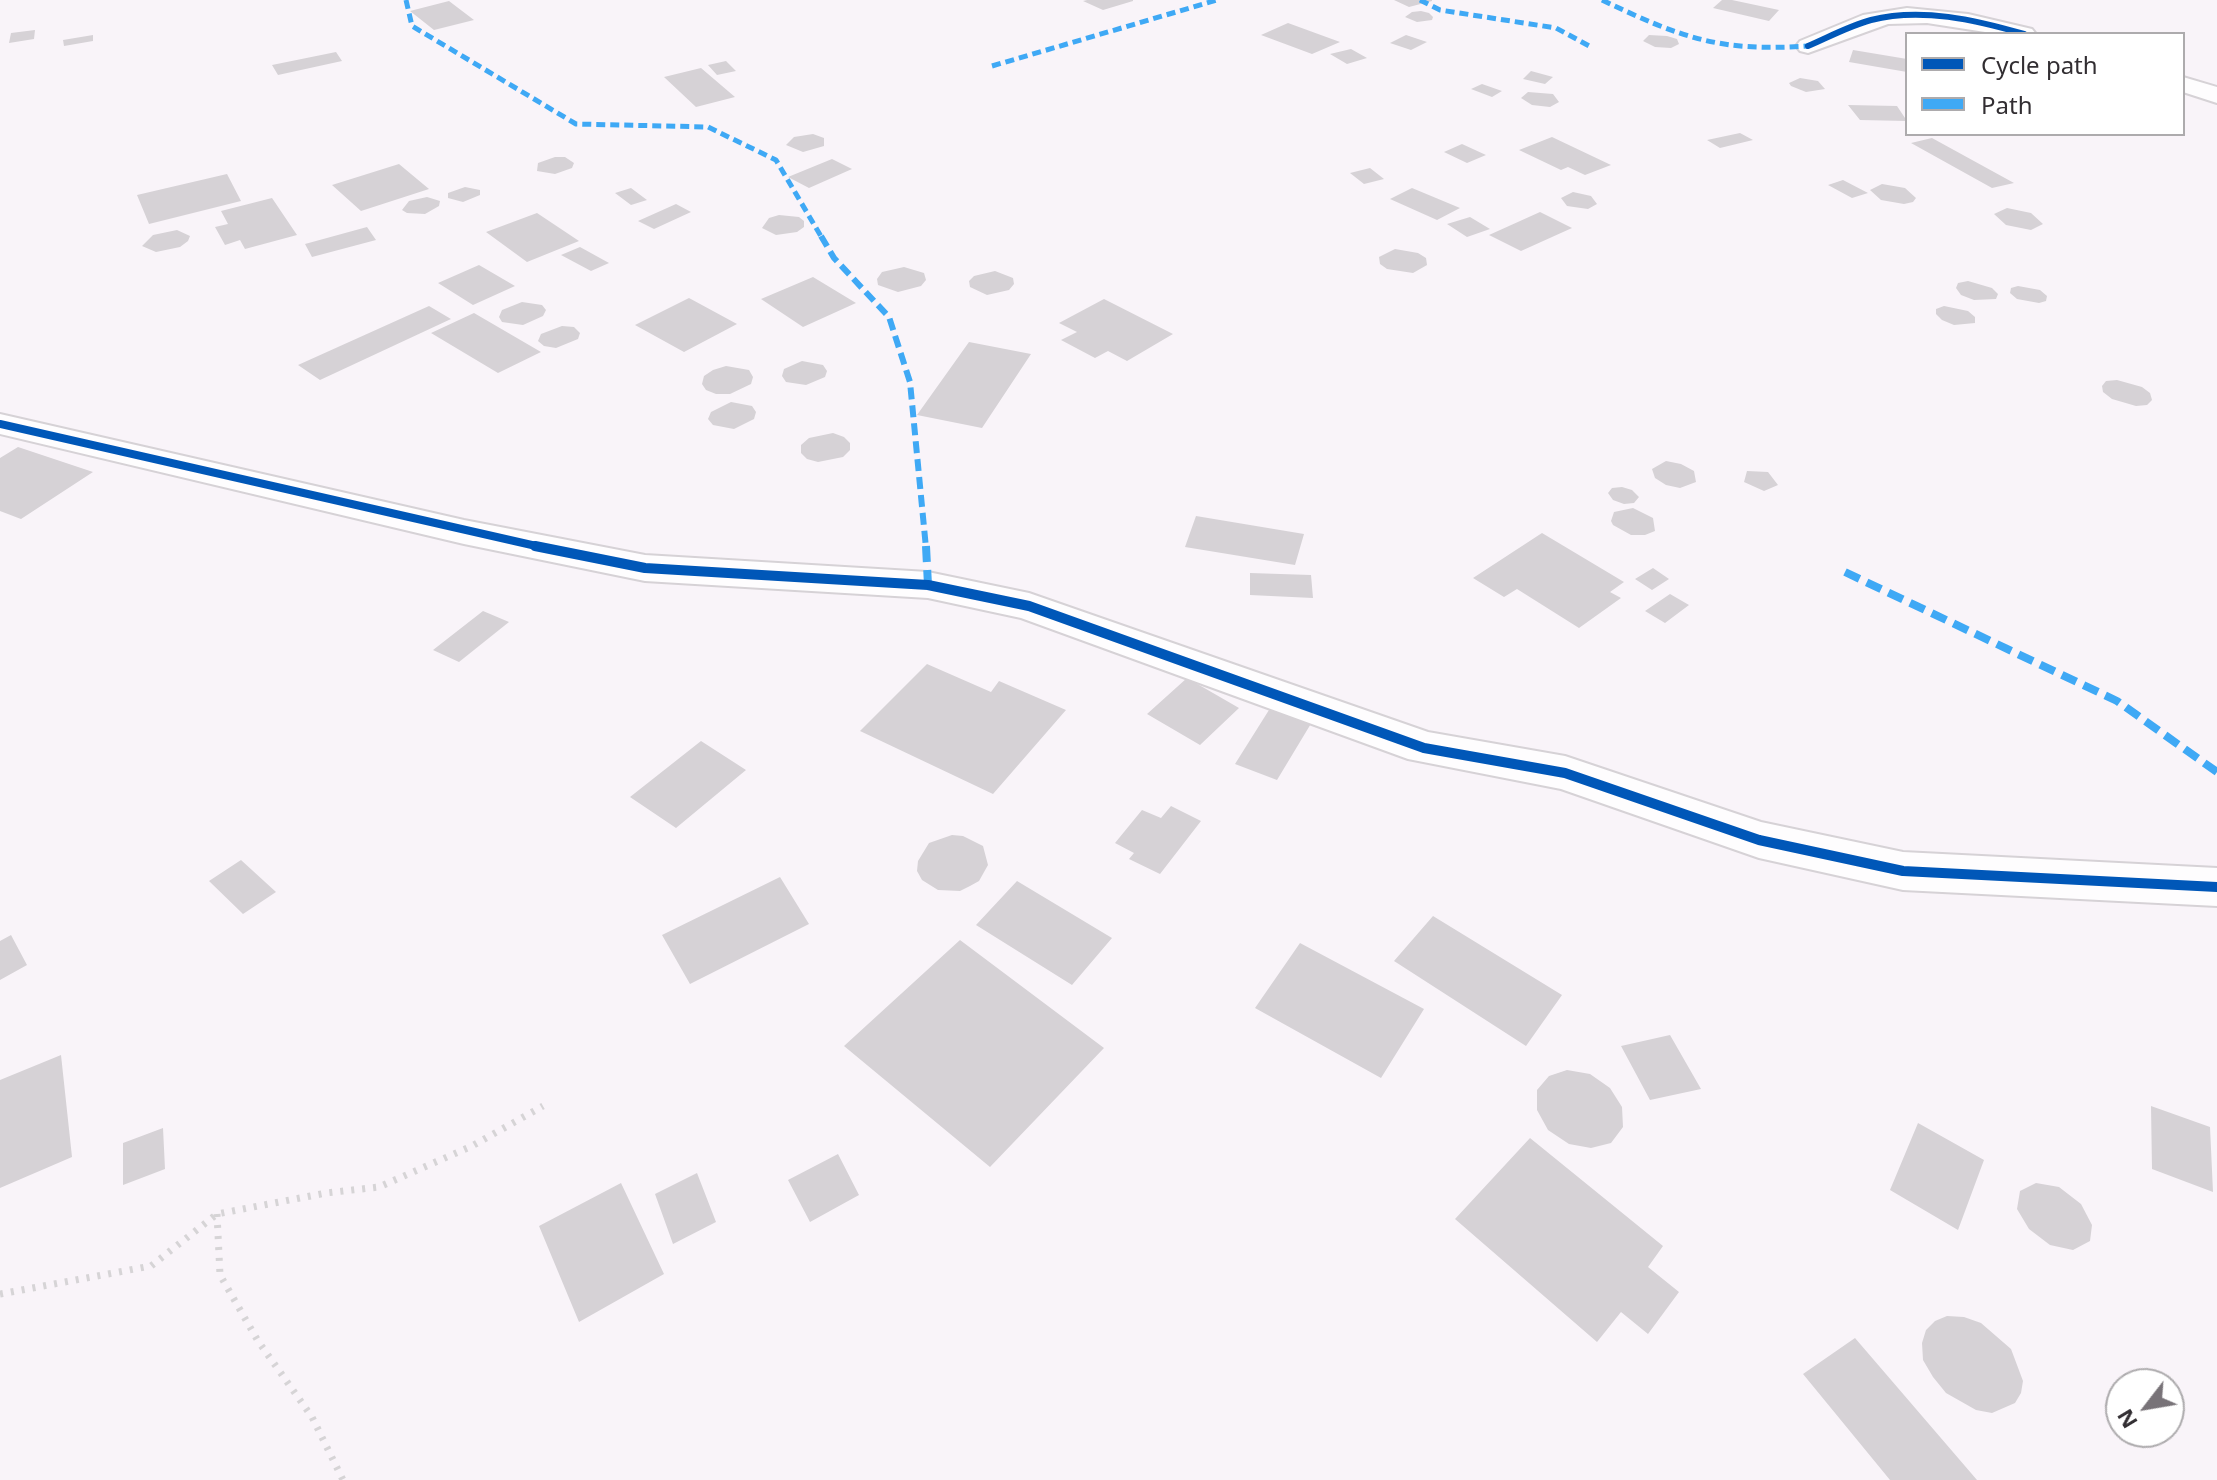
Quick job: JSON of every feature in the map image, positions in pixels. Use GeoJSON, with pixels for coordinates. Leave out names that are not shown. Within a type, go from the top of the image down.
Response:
{"type":"FeatureCollection","features":[{"type":"Feature","properties":{"kind":"street"},"geometry":{"type":"LineString","coordinates":[[1808,46],[1873,19],[1917,16],[1965,19],[2016,32]]}},
{"type":"Feature","properties":{"kind":"street"},"geometry":{"type":"LineString","coordinates":[[2185,85],[2217,95]]}},
{"type":"Feature","properties":{"kind":"street"},"geometry":{"type":"LineString","coordinates":[[0,424],[464,532],[645,568],[928,585],[1029,606],[1424,748],[1565,773],[1759,840],[1903,871],[2217,887]]}},
{"type":"Feature","properties":{"kind":"path"},"geometry":{"type":"LineString","coordinates":[[0,1294],[151,1266],[217,1214],[326,1193],[379,1187],[472,1146],[543,1106]]}},
{"type":"Feature","properties":{"kind":"path"},"geometry":{"type":"LineString","coordinates":[[217,1214],[220,1275],[258,1341],[312,1417],[343,1480]]}},
{"type":"Feature","properties":{"kind":"building"},"geometry":{"type":"Polygon","coordinates":[[[1394,0],[1432,0],[1432,1],[1409,7],[1394,0]]]}},
{"type":"Feature","properties":{"kind":"building"},"geometry":{"type":"Polygon","coordinates":[[[1722,0],[1779,10],[1769,21],[1713,8],[1722,0]]]}},
{"type":"Feature","properties":{"kind":"building"},"geometry":{"type":"Polygon","coordinates":[[[449,1],[474,20],[434,30],[410,11],[449,1]]]}},
{"type":"Feature","properties":{"kind":"building"},"geometry":{"type":"Polygon","coordinates":[[[1083,1],[1133,1],[1103,10],[1083,1]]]}},
{"type":"Feature","properties":{"kind":"building"},"geometry":{"type":"Polygon","coordinates":[[[1412,12],[1429,13],[1432,20],[1417,22],[1405,17],[1412,12]]]}},
{"type":"Feature","properties":{"kind":"building"},"geometry":{"type":"Polygon","coordinates":[[[1288,23],[1340,42],[1312,54],[1261,35],[1288,23]]]}},
{"type":"Feature","properties":{"kind":"building"},"geometry":{"type":"Polygon","coordinates":[[[35,30],[34,39],[9,43],[11,33],[35,30]]]}},
{"type":"Feature","properties":{"kind":"building"},"geometry":{"type":"Polygon","coordinates":[[[93,35],[93,41],[64,46],[63,40],[93,35]]]}},
{"type":"Feature","properties":{"kind":"building"},"geometry":{"type":"Polygon","coordinates":[[[1406,35],[1427,42],[1411,50],[1390,43],[1406,35]]]}},
{"type":"Feature","properties":{"kind":"building"},"geometry":{"type":"Polygon","coordinates":[[[1649,35],[1677,39],[1679,44],[1671,48],[1655,47],[1643,41],[1649,35]]]}},
{"type":"Feature","properties":{"kind":"building"},"geometry":{"type":"Polygon","coordinates":[[[1351,49],[1367,58],[1347,64],[1330,54],[1351,49]]]}},
{"type":"Feature","properties":{"kind":"building"},"geometry":{"type":"Polygon","coordinates":[[[1853,50],[1905,59],[1905,72],[1849,62],[1853,50]]]}},
{"type":"Feature","properties":{"kind":"building"},"geometry":{"type":"Polygon","coordinates":[[[336,52],[342,61],[278,75],[272,65],[336,52]]]}},
{"type":"Feature","properties":{"kind":"building"},"geometry":{"type":"Polygon","coordinates":[[[726,61],[736,71],[717,75],[708,65],[726,61]]]}},
{"type":"Feature","properties":{"kind":"building"},"geometry":{"type":"Polygon","coordinates":[[[701,68],[735,97],[696,107],[664,77],[701,68]]]}},
{"type":"Feature","properties":{"kind":"building"},"geometry":{"type":"Polygon","coordinates":[[[1531,71],[1553,77],[1545,84],[1523,79],[1531,71]]]}},
{"type":"Feature","properties":{"kind":"building"},"geometry":{"type":"Polygon","coordinates":[[[1800,78],[1818,81],[1825,89],[1806,92],[1789,83],[1800,78]]]}},
{"type":"Feature","properties":{"kind":"building"},"geometry":{"type":"Polygon","coordinates":[[[1482,84],[1502,91],[1492,97],[1471,89],[1482,84]]]}},
{"type":"Feature","properties":{"kind":"building"},"geometry":{"type":"Polygon","coordinates":[[[1528,92],[1553,94],[1559,102],[1550,107],[1532,105],[1521,98],[1528,92]]]}},
{"type":"Feature","properties":{"kind":"building"},"geometry":{"type":"Polygon","coordinates":[[[1848,105],[1897,106],[1905,118],[1905,121],[1860,120],[1848,105]]]}},
{"type":"Feature","properties":{"kind":"building"},"geometry":{"type":"Polygon","coordinates":[[[1740,133],[1753,140],[1720,148],[1707,140],[1740,133]]]}},
{"type":"Feature","properties":{"kind":"building"},"geometry":{"type":"Polygon","coordinates":[[[813,134],[824,138],[824,146],[803,152],[786,145],[794,137],[813,134]]]}},
{"type":"Feature","properties":{"kind":"building"},"geometry":{"type":"Polygon","coordinates":[[[1552,137],[1611,165],[1585,175],[1568,167],[1561,170],[1519,150],[1552,137]]]}},
{"type":"Feature","properties":{"kind":"building"},"geometry":{"type":"Polygon","coordinates":[[[1932,138],[2014,183],[1992,188],[1911,143],[1932,138]]]}},
{"type":"Feature","properties":{"kind":"building"},"geometry":{"type":"Polygon","coordinates":[[[1462,144],[1486,155],[1467,163],[1444,152],[1462,144]]]}},
{"type":"Feature","properties":{"kind":"building"},"geometry":{"type":"Polygon","coordinates":[[[565,157],[574,163],[572,168],[555,174],[537,171],[538,163],[565,157]]]}},
{"type":"Feature","properties":{"kind":"building"},"geometry":{"type":"Polygon","coordinates":[[[832,159],[852,169],[809,188],[788,177],[832,159]]]}},
{"type":"Feature","properties":{"kind":"building"},"geometry":{"type":"Polygon","coordinates":[[[399,164],[429,189],[361,211],[332,185],[399,164]]]}},
{"type":"Feature","properties":{"kind":"building"},"geometry":{"type":"Polygon","coordinates":[[[1370,168],[1384,179],[1364,184],[1350,173],[1370,168]]]}},
{"type":"Feature","properties":{"kind":"building"},"geometry":{"type":"Polygon","coordinates":[[[227,174],[241,201],[149,224],[137,195],[227,174]]]}},
{"type":"Feature","properties":{"kind":"building"},"geometry":{"type":"Polygon","coordinates":[[[1843,180],[1868,193],[1852,198],[1828,185],[1843,180]]]}},
{"type":"Feature","properties":{"kind":"building"},"geometry":{"type":"Polygon","coordinates":[[[1882,184],[1905,188],[1916,198],[1904,204],[1881,200],[1870,190],[1882,184]]]}},
{"type":"Feature","properties":{"kind":"building"},"geometry":{"type":"Polygon","coordinates":[[[465,187],[480,190],[480,195],[463,202],[448,198],[448,193],[465,187]]]}},
{"type":"Feature","properties":{"kind":"building"},"geometry":{"type":"Polygon","coordinates":[[[631,188],[647,200],[631,205],[615,193],[631,188]]]}},
{"type":"Feature","properties":{"kind":"building"},"geometry":{"type":"Polygon","coordinates":[[[1412,188],[1460,208],[1437,220],[1390,199],[1412,188]]]}},
{"type":"Feature","properties":{"kind":"building"},"geometry":{"type":"Polygon","coordinates":[[[1573,192],[1591,196],[1597,204],[1588,209],[1567,206],[1561,198],[1573,192]]]}},
{"type":"Feature","properties":{"kind":"building"},"geometry":{"type":"Polygon","coordinates":[[[427,197],[440,201],[439,206],[425,214],[402,210],[409,201],[427,197]]]}},
{"type":"Feature","properties":{"kind":"building"},"geometry":{"type":"Polygon","coordinates":[[[272,198],[297,235],[245,249],[240,240],[225,245],[215,227],[228,224],[221,211],[272,198]]]}},
{"type":"Feature","properties":{"kind":"building"},"geometry":{"type":"Polygon","coordinates":[[[676,204],[691,212],[654,229],[638,221],[676,204]]]}},
{"type":"Feature","properties":{"kind":"building"},"geometry":{"type":"Polygon","coordinates":[[[2007,208],[2031,213],[2043,224],[2031,230],[2006,225],[1994,214],[2007,208]]]}},
{"type":"Feature","properties":{"kind":"building"},"geometry":{"type":"Polygon","coordinates":[[[1540,212],[1572,228],[1521,251],[1489,235],[1540,212]]]}},
{"type":"Feature","properties":{"kind":"building"},"geometry":{"type":"Polygon","coordinates":[[[537,213],[579,241],[527,262],[486,232],[537,213]]]}},
{"type":"Feature","properties":{"kind":"building"},"geometry":{"type":"Polygon","coordinates":[[[779,215],[799,217],[804,221],[804,227],[797,232],[776,235],[762,228],[769,218],[779,215]]]}},
{"type":"Feature","properties":{"kind":"building"},"geometry":{"type":"Polygon","coordinates":[[[1470,217],[1490,229],[1467,237],[1447,224],[1470,217]]]}},
{"type":"Feature","properties":{"kind":"building"},"geometry":{"type":"Polygon","coordinates":[[[367,227],[376,240],[312,257],[305,244],[367,227]]]}},
{"type":"Feature","properties":{"kind":"building"},"geometry":{"type":"Polygon","coordinates":[[[177,230],[190,236],[180,247],[156,252],[142,246],[153,235],[177,230]]]}},
{"type":"Feature","properties":{"kind":"building"},"geometry":{"type":"Polygon","coordinates":[[[580,247],[609,263],[591,271],[561,255],[580,247]]]}},
{"type":"Feature","properties":{"kind":"building"},"geometry":{"type":"Polygon","coordinates":[[[1395,249],[1418,253],[1426,258],[1427,265],[1413,273],[1387,269],[1380,264],[1379,257],[1395,249]]]}},
{"type":"Feature","properties":{"kind":"building"},"geometry":{"type":"Polygon","coordinates":[[[479,265],[515,286],[473,305],[438,283],[479,265]]]}},
{"type":"Feature","properties":{"kind":"building"},"geometry":{"type":"Polygon","coordinates":[[[904,267],[924,273],[926,280],[921,286],[898,292],[878,285],[877,279],[882,272],[904,267]]]}},
{"type":"Feature","properties":{"kind":"building"},"geometry":{"type":"Polygon","coordinates":[[[995,271],[1013,278],[1014,284],[1009,290],[987,295],[970,287],[969,281],[974,276],[995,271]]]}},
{"type":"Feature","properties":{"kind":"building"},"geometry":{"type":"Polygon","coordinates":[[[813,277],[856,303],[803,327],[761,299],[813,277]]]}},
{"type":"Feature","properties":{"kind":"building"},"geometry":{"type":"Polygon","coordinates":[[[1968,281],[1992,288],[1998,294],[1996,299],[1974,300],[1961,295],[1956,288],[1958,283],[1968,281]]]}},
{"type":"Feature","properties":{"kind":"building"},"geometry":{"type":"Polygon","coordinates":[[[2018,286],[2040,290],[2047,296],[2046,301],[2039,303],[2017,299],[2010,293],[2011,288],[2018,286]]]}},
{"type":"Feature","properties":{"kind":"building"},"geometry":{"type":"Polygon","coordinates":[[[689,298],[737,324],[684,352],[635,325],[689,298]]]}},
{"type":"Feature","properties":{"kind":"building"},"geometry":{"type":"Polygon","coordinates":[[[1104,299],[1173,334],[1127,361],[1108,351],[1095,358],[1061,340],[1077,332],[1059,323],[1104,299]]]}},
{"type":"Feature","properties":{"kind":"building"},"geometry":{"type":"Polygon","coordinates":[[[522,302],[542,305],[546,310],[543,316],[523,325],[502,322],[499,317],[502,310],[522,302]]]}},
{"type":"Feature","properties":{"kind":"building"},"geometry":{"type":"Polygon","coordinates":[[[429,306],[451,319],[320,380],[298,365],[429,306]]]}},
{"type":"Feature","properties":{"kind":"building"},"geometry":{"type":"Polygon","coordinates":[[[1944,306],[1968,311],[1975,317],[1975,323],[1954,325],[1942,320],[1936,309],[1944,306]]]}},
{"type":"Feature","properties":{"kind":"building"},"geometry":{"type":"Polygon","coordinates":[[[474,313],[541,352],[498,373],[431,333],[474,313]]]}},
{"type":"Feature","properties":{"kind":"building"},"geometry":{"type":"Polygon","coordinates":[[[562,326],[574,327],[580,333],[578,339],[556,348],[544,346],[538,341],[541,334],[562,326]]]}},
{"type":"Feature","properties":{"kind":"building"},"geometry":{"type":"Polygon","coordinates":[[[969,342],[1031,354],[982,428],[917,415],[969,342]]]}},
{"type":"Feature","properties":{"kind":"building"},"geometry":{"type":"Polygon","coordinates":[[[802,361],[823,365],[827,371],[825,377],[806,385],[786,382],[782,376],[784,369],[802,361]]]}},
{"type":"Feature","properties":{"kind":"building"},"geometry":{"type":"Polygon","coordinates":[[[726,366],[749,370],[753,377],[751,384],[730,394],[706,390],[702,384],[704,376],[726,366]]]}},
{"type":"Feature","properties":{"kind":"building"},"geometry":{"type":"Polygon","coordinates":[[[2117,380],[2142,387],[2150,393],[2152,400],[2147,405],[2136,406],[2112,399],[2103,392],[2102,386],[2106,381],[2117,380]]]}},
{"type":"Feature","properties":{"kind":"building"},"geometry":{"type":"Polygon","coordinates":[[[731,402],[752,406],[756,412],[754,419],[734,429],[713,425],[708,419],[711,412],[731,402]]]}},
{"type":"Feature","properties":{"kind":"building"},"geometry":{"type":"Polygon","coordinates":[[[833,433],[850,443],[850,450],[843,457],[818,462],[807,459],[801,453],[801,445],[809,438],[833,433]]]}},
{"type":"Feature","properties":{"kind":"building"},"geometry":{"type":"Polygon","coordinates":[[[18,447],[93,472],[21,519],[0,511],[0,458],[18,447]]]}},
{"type":"Feature","properties":{"kind":"building"},"geometry":{"type":"Polygon","coordinates":[[[1666,461],[1694,471],[1696,482],[1680,488],[1666,485],[1655,478],[1652,469],[1666,461]]]}},
{"type":"Feature","properties":{"kind":"building"},"geometry":{"type":"Polygon","coordinates":[[[1747,471],[1768,472],[1778,485],[1764,491],[1744,482],[1747,471]]]}},
{"type":"Feature","properties":{"kind":"building"},"geometry":{"type":"Polygon","coordinates":[[[1612,488],[1632,490],[1639,497],[1634,503],[1624,504],[1613,500],[1608,493],[1612,488]]]}},
{"type":"Feature","properties":{"kind":"building"},"geometry":{"type":"Polygon","coordinates":[[[1633,508],[1653,518],[1655,531],[1631,535],[1613,525],[1614,512],[1633,508]]]}},
{"type":"Feature","properties":{"kind":"building"},"geometry":{"type":"Polygon","coordinates":[[[1196,516],[1304,534],[1295,565],[1185,547],[1196,516]]]}},
{"type":"Feature","properties":{"kind":"building"},"geometry":{"type":"Polygon","coordinates":[[[1542,533],[1624,582],[1610,592],[1621,598],[1579,628],[1517,589],[1504,597],[1473,578],[1542,533]]]}},
{"type":"Feature","properties":{"kind":"building"},"geometry":{"type":"Polygon","coordinates":[[[1653,568],[1669,579],[1652,590],[1635,579],[1653,568]]]}},
{"type":"Feature","properties":{"kind":"building"},"geometry":{"type":"Polygon","coordinates":[[[1250,573],[1311,575],[1313,598],[1250,595],[1250,573]]]}},
{"type":"Feature","properties":{"kind":"building"},"geometry":{"type":"Polygon","coordinates":[[[1670,594],[1689,605],[1665,623],[1645,611],[1670,594]]]}},
{"type":"Feature","properties":{"kind":"building"},"geometry":{"type":"Polygon","coordinates":[[[483,611],[509,622],[459,662],[433,650],[483,611]]]}},
{"type":"Feature","properties":{"kind":"building"},"geometry":{"type":"Polygon","coordinates":[[[927,664],[991,692],[999,681],[1066,710],[993,794],[860,731],[927,664]]]}},
{"type":"Feature","properties":{"kind":"building"},"geometry":{"type":"Polygon","coordinates":[[[1187,678],[1239,708],[1200,745],[1147,714],[1187,678]]]}},
{"type":"Feature","properties":{"kind":"building"},"geometry":{"type":"Polygon","coordinates":[[[1274,702],[1315,717],[1277,780],[1235,764],[1274,702]]]}},
{"type":"Feature","properties":{"kind":"building"},"geometry":{"type":"Polygon","coordinates":[[[701,741],[746,770],[676,828],[630,797],[701,741]]]}},
{"type":"Feature","properties":{"kind":"building"},"geometry":{"type":"Polygon","coordinates":[[[1171,806],[1201,821],[1160,874],[1129,859],[1134,853],[1115,843],[1142,810],[1161,818],[1171,806]]]}},
{"type":"Feature","properties":{"kind":"building"},"geometry":{"type":"Polygon","coordinates":[[[952,835],[963,836],[983,846],[988,865],[979,881],[960,891],[938,890],[922,880],[917,871],[918,861],[929,843],[952,835]]]}},
{"type":"Feature","properties":{"kind":"building"},"geometry":{"type":"Polygon","coordinates":[[[241,860],[276,892],[243,914],[209,881],[241,860]]]}},
{"type":"Feature","properties":{"kind":"building"},"geometry":{"type":"Polygon","coordinates":[[[780,877],[809,924],[690,984],[662,935],[780,877]]]}},
{"type":"Feature","properties":{"kind":"building"},"geometry":{"type":"Polygon","coordinates":[[[1017,881],[1112,938],[1072,985],[976,925],[1017,881]]]}},
{"type":"Feature","properties":{"kind":"building"},"geometry":{"type":"Polygon","coordinates":[[[1433,916],[1562,995],[1526,1046],[1394,961],[1433,916]]]}},
{"type":"Feature","properties":{"kind":"building"},"geometry":{"type":"Polygon","coordinates":[[[11,935],[27,965],[0,980],[0,941],[11,935]]]}},
{"type":"Feature","properties":{"kind":"building"},"geometry":{"type":"Polygon","coordinates":[[[960,940],[1104,1048],[990,1167],[844,1046],[960,940]]]}},
{"type":"Feature","properties":{"kind":"building"},"geometry":{"type":"Polygon","coordinates":[[[1300,943],[1424,1009],[1381,1078],[1255,1008],[1300,943]]]}},
{"type":"Feature","properties":{"kind":"building"},"geometry":{"type":"Polygon","coordinates":[[[1670,1035],[1701,1089],[1650,1100],[1621,1046],[1670,1035]]]}},
{"type":"Feature","properties":{"kind":"building"},"geometry":{"type":"Polygon","coordinates":[[[61,1055],[72,1157],[0,1188],[0,1080],[61,1055]]]}},
{"type":"Feature","properties":{"kind":"building"},"geometry":{"type":"Polygon","coordinates":[[[1567,1070],[1590,1074],[1610,1088],[1622,1107],[1623,1127],[1611,1143],[1591,1148],[1569,1144],[1548,1130],[1537,1110],[1537,1090],[1549,1076],[1567,1070]]]}},
{"type":"Feature","properties":{"kind":"building"},"geometry":{"type":"Polygon","coordinates":[[[2151,1106],[2210,1127],[2213,1192],[2152,1169],[2151,1106]]]}},
{"type":"Feature","properties":{"kind":"building"},"geometry":{"type":"Polygon","coordinates":[[[1918,1123],[1984,1160],[1958,1230],[1890,1190],[1918,1123]]]}},
{"type":"Feature","properties":{"kind":"building"},"geometry":{"type":"Polygon","coordinates":[[[163,1128],[165,1169],[123,1185],[123,1143],[163,1128]]]}},
{"type":"Feature","properties":{"kind":"building"},"geometry":{"type":"Polygon","coordinates":[[[1530,1138],[1663,1246],[1648,1267],[1679,1292],[1648,1334],[1621,1312],[1597,1342],[1455,1219],[1530,1138]]]}},
{"type":"Feature","properties":{"kind":"building"},"geometry":{"type":"Polygon","coordinates":[[[838,1154],[859,1195],[810,1222],[788,1180],[838,1154]]]}},
{"type":"Feature","properties":{"kind":"building"},"geometry":{"type":"Polygon","coordinates":[[[697,1173],[716,1222],[673,1244],[655,1194],[697,1173]]]}},
{"type":"Feature","properties":{"kind":"building"},"geometry":{"type":"Polygon","coordinates":[[[621,1183],[664,1274],[579,1322],[539,1226],[621,1183]]]}},
{"type":"Feature","properties":{"kind":"building"},"geometry":{"type":"Polygon","coordinates":[[[2036,1183],[2059,1187],[2081,1204],[2092,1225],[2090,1241],[2073,1250],[2050,1245],[2029,1229],[2017,1209],[2020,1191],[2036,1183]]]}},
{"type":"Feature","properties":{"kind":"building"},"geometry":{"type":"Polygon","coordinates":[[[1947,1316],[1964,1317],[1981,1323],[2011,1349],[2023,1381],[2015,1403],[1992,1413],[1976,1410],[1946,1393],[1933,1377],[1923,1360],[1922,1343],[1926,1330],[1935,1321],[1947,1316]]]}},
{"type":"Feature","properties":{"kind":"building"},"geometry":{"type":"Polygon","coordinates":[[[1855,1338],[1977,1480],[1890,1480],[1803,1374],[1855,1338]]]}},
{"type":"Feature","properties":{"kind":"marked path"},"geometry":{"type":"LineString","coordinates":[[406,0],[412,26],[576,124],[708,127],[776,160],[834,258],[889,317],[910,382],[923,492],[928,585]]}},
{"type":"Feature","properties":{"kind":"marked path"},"geometry":{"type":"LineString","coordinates":[[992,66],[1217,0]]}},
{"type":"Feature","properties":{"kind":"marked path"},"geometry":{"type":"LineString","coordinates":[[1420,0],[1440,10],[1556,28],[1593,48]]}},
{"type":"Feature","properties":{"kind":"marked path"},"geometry":{"type":"LineString","coordinates":[[1602,0],[1677,33],[1716,45],[1757,49],[1808,46]]}},
{"type":"Feature","properties":{"kind":"marked path"},"geometry":{"type":"LineString","coordinates":[[1845,572],[2117,701],[2217,772]]}},
{"type":"Feature","properties":{"kind":"cycle path"},"geometry":{"type":"LineString","coordinates":[[1808,46],[1871,20],[1907,15],[1968,21],[2016,32]]}},
{"type":"Feature","properties":{"kind":"cycle path"},"geometry":{"type":"LineString","coordinates":[[0,424],[464,532],[645,568],[928,585],[1029,606],[1424,748],[1565,773],[1759,840],[1903,871],[2217,887]]}}]}
